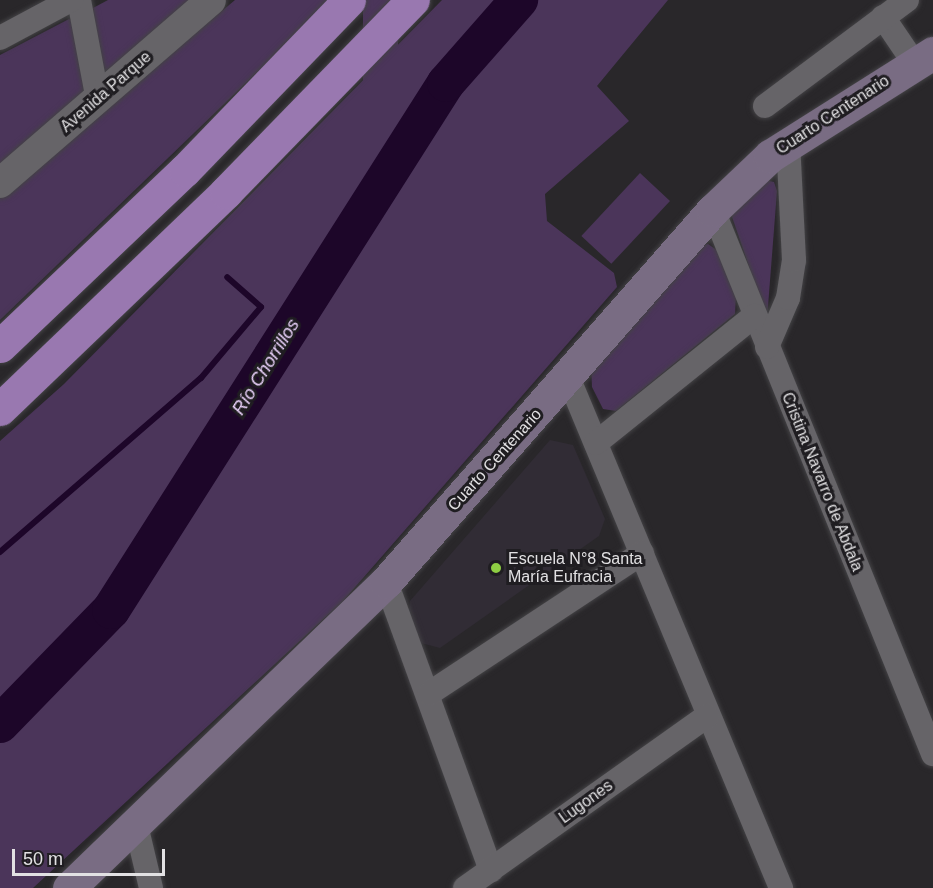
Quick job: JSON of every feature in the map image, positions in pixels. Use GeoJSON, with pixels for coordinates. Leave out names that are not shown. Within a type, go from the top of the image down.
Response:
{"type":"FeatureCollection","features":[{"type":"Feature","properties":{"kind":"highway"},"geometry":{"type":"LineString","coordinates":[[0,346],[185,170],[350,0]]}},
{"type":"Feature","properties":{"kind":"highway"},"geometry":{"type":"LineString","coordinates":[[0,409],[226,192],[413,0]]}},
{"type":"Feature","properties":{"kind":"main road","name":"Cuarto Centenario"},"geometry":{"type":"LineString","coordinates":[[69,888],[386,582],[713,210],[788,143],[924,58]]}},
{"type":"Feature","properties":{"kind":"street"},"geometry":{"type":"LineString","coordinates":[[79,0],[98,100]]}},
{"type":"Feature","properties":{"kind":"street","name":"Avenida Parque"},"geometry":{"type":"LineString","coordinates":[[0,183],[211,0]]}},
{"type":"Feature","properties":{"kind":"street"},"geometry":{"type":"LineString","coordinates":[[765,106],[907,0]]}},
{"type":"Feature","properties":{"kind":"street"},"geometry":{"type":"LineString","coordinates":[[0,38],[56,3]]}},
{"type":"Feature","properties":{"kind":"street"},"geometry":{"type":"LineString","coordinates":[[883,17],[924,58]]}},
{"type":"Feature","properties":{"kind":"street"},"geometry":{"type":"LineString","coordinates":[[767,347],[788,297],[794,260],[788,143]]}},
{"type":"Feature","properties":{"kind":"street","name":"Cristina Navarro de Abdala"},"geometry":{"type":"LineString","coordinates":[[713,210],[933,754]]}},
{"type":"Feature","properties":{"kind":"street"},"geometry":{"type":"LineString","coordinates":[[596,443],[754,316]]}},
{"type":"Feature","properties":{"kind":"street"},"geometry":{"type":"LineString","coordinates":[[568,377],[642,552],[706,716],[780,887]]}},
{"type":"Feature","properties":{"kind":"street"},"geometry":{"type":"LineString","coordinates":[[430,693],[642,552]]}},
{"type":"Feature","properties":{"kind":"street"},"geometry":{"type":"LineString","coordinates":[[386,582],[430,693],[491,871]]}},
{"type":"Feature","properties":{"kind":"street","name":"Lugones"},"geometry":{"type":"LineString","coordinates":[[465,888],[706,716]]}},
{"type":"Feature","properties":{"kind":"street"},"geometry":{"type":"LineString","coordinates":[[136,825],[151,888]]}},
{"type":"Feature","properties":{"kind":"shaded area"},"geometry":{"type":"Polygon","coordinates":[[[108,0],[198,0],[104,79],[93,8],[108,0]]]}},
{"type":"Feature","properties":{"kind":"shaded area"},"geometry":{"type":"Polygon","coordinates":[[[235,0],[332,0],[0,320],[0,198],[235,0]]]}},
{"type":"Feature","properties":{"kind":"shaded area"},"geometry":{"type":"Polygon","coordinates":[[[363,0],[398,0],[398,512],[363,512],[363,0]]]}},
{"type":"Feature","properties":{"kind":"shaded area"},"geometry":{"type":"Polygon","coordinates":[[[442,0],[668,0],[597,86],[629,121],[545,194],[547,221],[614,273],[617,287],[343,601],[33,888],[0,888],[0,441],[64,384],[442,0]]]}},
{"type":"Feature","properties":{"kind":"shaded area"},"geometry":{"type":"Polygon","coordinates":[[[69,19],[76,24],[86,86],[78,101],[0,167],[0,55],[69,19]]]}},
{"type":"Feature","properties":{"kind":"shaded area"},"geometry":{"type":"Polygon","coordinates":[[[640,173],[670,201],[611,264],[581,236],[640,173]]]}},
{"type":"Feature","properties":{"kind":"shaded area"},"geometry":{"type":"Polygon","coordinates":[[[765,180],[774,182],[777,191],[767,319],[732,217],[733,207],[765,180]]]}},
{"type":"Feature","properties":{"kind":"shaded area"},"geometry":{"type":"Polygon","coordinates":[[[708,244],[718,251],[736,296],[735,314],[616,411],[603,409],[592,387],[591,367],[698,246],[708,244]]]}},
{"type":"Feature","properties":{"kind":"shaded area","name":"Escuela N°8 Santa María Eufracia"},"geometry":{"type":"Polygon","coordinates":[[[550,440],[573,445],[605,519],[599,536],[440,648],[421,643],[409,616],[410,601],[550,440]]]}},
{"type":"Feature","properties":{"kind":"waterway","name":"Río Chorrillos"},"geometry":{"type":"LineString","coordinates":[[0,724],[111,610],[446,83],[519,0]]}},
{"type":"Feature","properties":{"kind":"waterway"},"geometry":{"type":"LineString","coordinates":[[0,552],[201,378],[261,307],[227,277]]}},
{"type":"Feature","properties":{"kind":"place","name":"Escuela N°8 Santa María Eufracia"},"geometry":{"type":"Point","coordinates":[496,568]}}]}
